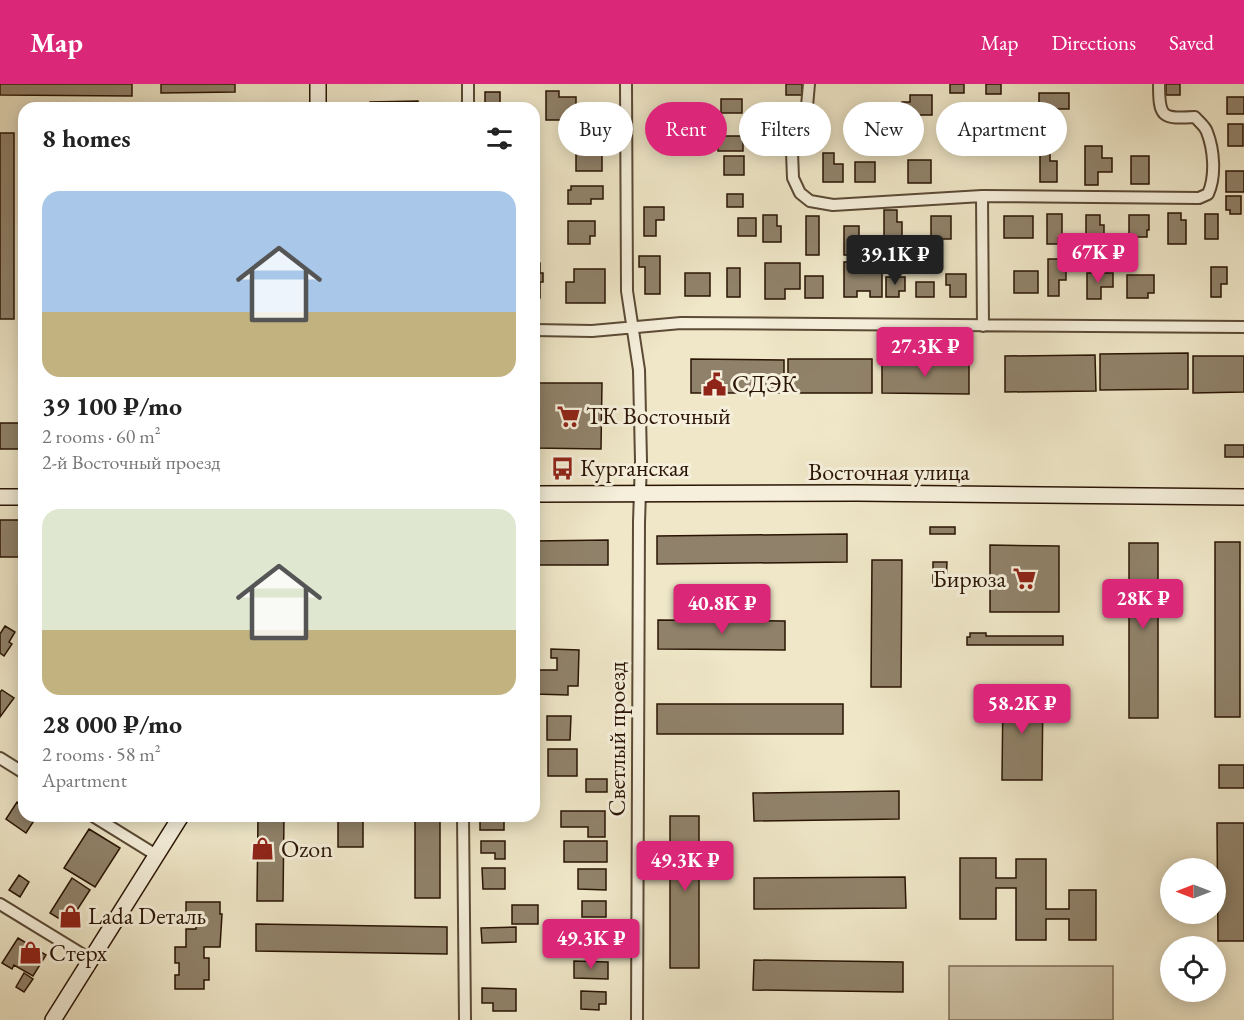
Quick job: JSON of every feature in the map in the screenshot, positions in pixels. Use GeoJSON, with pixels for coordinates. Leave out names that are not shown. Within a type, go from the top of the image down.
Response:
{"type":"FeatureCollection","features":[{"type":"Feature","properties":{"kind":"main road"},"geometry":{"type":"LineString","coordinates":[[318,84],[318,102]]}},
{"type":"Feature","properties":{"kind":"main road","name":"Восточная улица"},"geometry":{"type":"LineString","coordinates":[[540,494],[1244,497]]}},
{"type":"Feature","properties":{"kind":"main road"},"geometry":{"type":"LineString","coordinates":[[0,497],[18,496]]}},
{"type":"Feature","properties":{"kind":"main road"},"geometry":{"type":"LineString","coordinates":[[52,1020],[177,822]]}},
{"type":"Feature","properties":{"kind":"street"},"geometry":{"type":"LineString","coordinates":[[468,84],[468,102]]}},
{"type":"Feature","properties":{"kind":"street","name":"Светлый проезд"},"geometry":{"type":"LineString","coordinates":[[626,84],[627,291],[639,370],[637,1020]]}},
{"type":"Feature","properties":{"kind":"street"},"geometry":{"type":"LineString","coordinates":[[809,84],[806,117],[796,128],[792,152],[793,178],[800,193],[810,201],[833,205],[982,196],[1199,198],[1208,194],[1213,182],[1212,150],[1207,130],[1195,117],[1166,116],[1159,107],[1159,84]]}},
{"type":"Feature","properties":{"kind":"street"},"geometry":{"type":"LineString","coordinates":[[982,196],[984,326]]}},
{"type":"Feature","properties":{"kind":"street"},"geometry":{"type":"LineString","coordinates":[[540,330],[592,331],[681,323],[1244,327]]}},
{"type":"Feature","properties":{"kind":"street"},"geometry":{"type":"LineString","coordinates":[[0,758],[18,769]]}},
{"type":"Feature","properties":{"kind":"street"},"geometry":{"type":"LineString","coordinates":[[103,822],[156,855]]}},
{"type":"Feature","properties":{"kind":"street"},"geometry":{"type":"LineString","coordinates":[[463,822],[465,1020]]}},
{"type":"Feature","properties":{"kind":"street"},"geometry":{"type":"LineString","coordinates":[[0,904],[90,959]]}},
{"type":"Feature","properties":{"kind":"shaded area"},"geometry":{"type":"Polygon","coordinates":[[[949,966],[1113,966],[1113,1020],[949,1020],[949,966]]]}},
{"type":"Feature","properties":{"kind":"building"},"geometry":{"type":"Polygon","coordinates":[[[0,84],[132,84],[132,96],[0,95],[0,84]]]}},
{"type":"Feature","properties":{"kind":"building"},"geometry":{"type":"Polygon","coordinates":[[[161,84],[235,84],[235,92],[161,93],[161,84]]]}},
{"type":"Feature","properties":{"kind":"building"},"geometry":{"type":"Polygon","coordinates":[[[786,84],[802,84],[802,95],[786,95],[786,84]]]}},
{"type":"Feature","properties":{"kind":"building"},"geometry":{"type":"Polygon","coordinates":[[[950,84],[964,84],[964,93],[950,93],[950,84]]]}},
{"type":"Feature","properties":{"kind":"building"},"geometry":{"type":"Polygon","coordinates":[[[986,84],[1001,84],[1001,94],[986,94],[986,84]]]}},
{"type":"Feature","properties":{"kind":"building"},"geometry":{"type":"Polygon","coordinates":[[[1166,84],[1180,84],[1180,95],[1166,95],[1166,84]]]}},
{"type":"Feature","properties":{"kind":"building"},"geometry":{"type":"Polygon","coordinates":[[[546,91],[559,91],[559,97],[576,97],[576,102],[558,102],[558,120],[546,120],[546,91]]]}},
{"type":"Feature","properties":{"kind":"building"},"geometry":{"type":"Polygon","coordinates":[[[485,92],[500,92],[500,102],[485,102],[485,92]]]}},
{"type":"Feature","properties":{"kind":"building"},"geometry":{"type":"Polygon","coordinates":[[[1039,93],[1069,93],[1069,109],[1067,109],[1067,102],[1039,102],[1039,93]]]}},
{"type":"Feature","properties":{"kind":"building"},"geometry":{"type":"Polygon","coordinates":[[[910,95],[932,95],[932,115],[924,115],[924,102],[910,102],[910,95]]]}},
{"type":"Feature","properties":{"kind":"building"},"geometry":{"type":"Polygon","coordinates":[[[1227,97],[1244,97],[1244,114],[1227,114],[1227,97]]]}},
{"type":"Feature","properties":{"kind":"building"},"geometry":{"type":"Polygon","coordinates":[[[721,99],[742,99],[742,102],[739,102],[739,113],[727,113],[727,102],[721,102],[721,99]]]}},
{"type":"Feature","properties":{"kind":"building"},"geometry":{"type":"Polygon","coordinates":[[[418,101],[418,102],[370,102],[418,101]]]}},
{"type":"Feature","properties":{"kind":"building"},"geometry":{"type":"Polygon","coordinates":[[[1228,124],[1243,124],[1243,146],[1228,146],[1228,124]]]}},
{"type":"Feature","properties":{"kind":"building"},"geometry":{"type":"Polygon","coordinates":[[[0,133],[14,133],[14,319],[0,319],[0,133]]]}},
{"type":"Feature","properties":{"kind":"building"},"geometry":{"type":"Polygon","coordinates":[[[727,136],[739,136],[739,151],[727,151],[727,136]]]}},
{"type":"Feature","properties":{"kind":"building"},"geometry":{"type":"Polygon","coordinates":[[[1085,146],[1102,146],[1102,158],[1112,158],[1112,172],[1098,172],[1098,185],[1085,185],[1085,146]]]}},
{"type":"Feature","properties":{"kind":"building"},"geometry":{"type":"Polygon","coordinates":[[[831,153],[834,153],[834,164],[843,164],[843,182],[823,182],[823,156],[831,156],[831,153]]]}},
{"type":"Feature","properties":{"kind":"building"},"geometry":{"type":"Polygon","coordinates":[[[576,156],[602,156],[602,171],[576,171],[576,156]]]}},
{"type":"Feature","properties":{"kind":"building"},"geometry":{"type":"Polygon","coordinates":[[[724,156],[744,156],[744,175],[724,175],[724,156]]]}},
{"type":"Feature","properties":{"kind":"building"},"geometry":{"type":"Polygon","coordinates":[[[1040,156],[1050,156],[1050,161],[1057,161],[1057,182],[1040,182],[1040,156]]]}},
{"type":"Feature","properties":{"kind":"building"},"geometry":{"type":"Polygon","coordinates":[[[1131,156],[1149,156],[1149,184],[1131,184],[1131,156]]]}},
{"type":"Feature","properties":{"kind":"building"},"geometry":{"type":"Polygon","coordinates":[[[908,160],[931,160],[931,183],[908,183],[908,160]]]}},
{"type":"Feature","properties":{"kind":"building"},"geometry":{"type":"Polygon","coordinates":[[[855,162],[875,162],[875,182],[855,182],[855,162]]]}},
{"type":"Feature","properties":{"kind":"building"},"geometry":{"type":"Polygon","coordinates":[[[1226,171],[1244,171],[1244,192],[1226,192],[1226,171]]]}},
{"type":"Feature","properties":{"kind":"building"},"geometry":{"type":"Polygon","coordinates":[[[571,186],[603,186],[603,199],[591,199],[591,204],[568,204],[568,190],[571,190],[571,186]]]}},
{"type":"Feature","properties":{"kind":"building"},"geometry":{"type":"Polygon","coordinates":[[[727,194],[743,194],[743,207],[727,207],[727,194]]]}},
{"type":"Feature","properties":{"kind":"building"},"geometry":{"type":"Polygon","coordinates":[[[1226,196],[1241,196],[1241,214],[1230,214],[1230,210],[1226,210],[1226,196]]]}},
{"type":"Feature","properties":{"kind":"building"},"geometry":{"type":"Polygon","coordinates":[[[644,207],[664,207],[664,220],[656,220],[656,236],[644,236],[644,207]]]}},
{"type":"Feature","properties":{"kind":"building"},"geometry":{"type":"Polygon","coordinates":[[[884,210],[897,210],[897,222],[902,222],[902,240],[884,240],[884,210]]]}},
{"type":"Feature","properties":{"kind":"building"},"geometry":{"type":"Polygon","coordinates":[[[1168,213],[1181,213],[1181,220],[1186,220],[1186,244],[1168,244],[1168,213]]]}},
{"type":"Feature","properties":{"kind":"building"},"geometry":{"type":"Polygon","coordinates":[[[1047,214],[1062,214],[1062,238],[1058,238],[1058,244],[1047,244],[1047,214]]]}},
{"type":"Feature","properties":{"kind":"building"},"geometry":{"type":"Polygon","coordinates":[[[1205,214],[1218,214],[1218,239],[1205,239],[1205,214]]]}},
{"type":"Feature","properties":{"kind":"building"},"geometry":{"type":"Polygon","coordinates":[[[763,215],[777,215],[777,226],[781,226],[781,242],[763,242],[763,215]]]}},
{"type":"Feature","properties":{"kind":"building"},"geometry":{"type":"Polygon","coordinates":[[[1086,215],[1100,215],[1100,225],[1104,225],[1104,237],[1086,237],[1086,215]]]}},
{"type":"Feature","properties":{"kind":"building"},"geometry":{"type":"Polygon","coordinates":[[[1129,215],[1149,215],[1147,237],[1129,237],[1129,215]]]}},
{"type":"Feature","properties":{"kind":"building"},"geometry":{"type":"Polygon","coordinates":[[[806,216],[819,216],[819,255],[806,255],[806,216]]]}},
{"type":"Feature","properties":{"kind":"building"},"geometry":{"type":"Polygon","coordinates":[[[931,216],[951,216],[951,239],[931,239],[931,216]]]}},
{"type":"Feature","properties":{"kind":"building"},"geometry":{"type":"Polygon","coordinates":[[[1004,216],[1033,216],[1033,238],[1004,238],[1004,216]]]}},
{"type":"Feature","properties":{"kind":"building"},"geometry":{"type":"Polygon","coordinates":[[[738,218],[756,218],[756,236],[738,236],[738,218]]]}},
{"type":"Feature","properties":{"kind":"building"},"geometry":{"type":"Polygon","coordinates":[[[568,221],[595,221],[595,236],[590,236],[590,244],[568,244],[568,221]]]}},
{"type":"Feature","properties":{"kind":"building"},"geometry":{"type":"Polygon","coordinates":[[[844,226],[859,226],[859,255],[844,255],[844,226]]]}},
{"type":"Feature","properties":{"kind":"building"},"geometry":{"type":"Polygon","coordinates":[[[639,256],[660,256],[660,294],[645,294],[645,267],[639,267],[639,256]]]}},
{"type":"Feature","properties":{"kind":"building"},"geometry":{"type":"Polygon","coordinates":[[[1048,259],[1059,259],[1059,264],[1066,264],[1066,280],[1059,280],[1059,296],[1048,296],[1048,259]]]}},
{"type":"Feature","properties":{"kind":"building"},"geometry":{"type":"Polygon","coordinates":[[[882,261],[882,297],[870,297],[870,291],[857,291],[857,297],[844,297],[844,262],[882,261]]]}},
{"type":"Feature","properties":{"kind":"building"},"geometry":{"type":"Polygon","coordinates":[[[765,263],[800,263],[800,289],[785,289],[785,299],[765,299],[765,263]]]}},
{"type":"Feature","properties":{"kind":"building"},"geometry":{"type":"Polygon","coordinates":[[[1211,267],[1227,267],[1227,284],[1221,284],[1221,297],[1211,297],[1211,267]]]}},
{"type":"Feature","properties":{"kind":"building"},"geometry":{"type":"Polygon","coordinates":[[[727,268],[740,268],[740,297],[727,297],[727,268]]]}},
{"type":"Feature","properties":{"kind":"building"},"geometry":{"type":"Polygon","coordinates":[[[574,269],[605,269],[605,303],[566,303],[566,282],[574,282],[574,269]]]}},
{"type":"Feature","properties":{"kind":"building"},"geometry":{"type":"Polygon","coordinates":[[[1014,271],[1038,271],[1038,293],[1014,293],[1014,271]]]}},
{"type":"Feature","properties":{"kind":"building"},"geometry":{"type":"Polygon","coordinates":[[[540,273],[543,273],[543,282],[540,282],[540,273]]]}},
{"type":"Feature","properties":{"kind":"building"},"geometry":{"type":"Polygon","coordinates":[[[685,273],[710,273],[710,296],[685,296],[685,273]]]}},
{"type":"Feature","properties":{"kind":"building"},"geometry":{"type":"Polygon","coordinates":[[[1087,273],[1113,273],[1113,287],[1101,287],[1101,299],[1087,299],[1087,273]]]}},
{"type":"Feature","properties":{"kind":"building"},"geometry":{"type":"Polygon","coordinates":[[[946,274],[966,274],[966,297],[950,297],[950,285],[946,285],[946,274]]]}},
{"type":"Feature","properties":{"kind":"building"},"geometry":{"type":"Polygon","coordinates":[[[1127,275],[1154,275],[1154,293],[1148,293],[1148,298],[1127,298],[1127,275]]]}},
{"type":"Feature","properties":{"kind":"building"},"geometry":{"type":"Polygon","coordinates":[[[805,276],[823,276],[823,298],[805,298],[805,276]]]}},
{"type":"Feature","properties":{"kind":"building"},"geometry":{"type":"Polygon","coordinates":[[[886,277],[905,277],[905,291],[899,291],[899,297],[886,297],[886,277]]]}},
{"type":"Feature","properties":{"kind":"building"},"geometry":{"type":"Polygon","coordinates":[[[916,282],[934,282],[934,297],[916,297],[916,282]]]}},
{"type":"Feature","properties":{"kind":"building"},"geometry":{"type":"Polygon","coordinates":[[[1188,353],[1188,389],[1100,390],[1100,354],[1188,353]]]}},
{"type":"Feature","properties":{"kind":"building"},"geometry":{"type":"Polygon","coordinates":[[[1095,355],[1096,391],[1005,392],[1005,356],[1095,355]]]}},
{"type":"Feature","properties":{"kind":"building"},"geometry":{"type":"Polygon","coordinates":[[[1193,356],[1244,356],[1244,392],[1193,393],[1193,356]]]}},
{"type":"Feature","properties":{"kind":"building"},"geometry":{"type":"Polygon","coordinates":[[[691,359],[784,360],[784,393],[691,393],[691,359]]]}},
{"type":"Feature","properties":{"kind":"building"},"geometry":{"type":"Polygon","coordinates":[[[788,359],[872,359],[872,393],[788,393],[788,359]]]}},
{"type":"Feature","properties":{"kind":"building"},"geometry":{"type":"Polygon","coordinates":[[[882,361],[969,362],[969,394],[882,393],[882,361]]]}},
{"type":"Feature","properties":{"kind":"building","name":"ТК Восточный"},"geometry":{"type":"Polygon","coordinates":[[[540,383],[602,383],[601,449],[540,448],[540,383]]]}},
{"type":"Feature","properties":{"kind":"building"},"geometry":{"type":"Polygon","coordinates":[[[0,423],[18,423],[18,449],[0,449],[0,423]]]}},
{"type":"Feature","properties":{"kind":"building"},"geometry":{"type":"Polygon","coordinates":[[[1225,445],[1244,445],[1244,457],[1225,457],[1225,445]]]}},
{"type":"Feature","properties":{"kind":"building"},"geometry":{"type":"Polygon","coordinates":[[[0,520],[18,520],[18,557],[0,557],[0,520]]]}},
{"type":"Feature","properties":{"kind":"building"},"geometry":{"type":"Polygon","coordinates":[[[930,527],[955,527],[955,534],[930,534],[930,527]]]}},
{"type":"Feature","properties":{"kind":"building"},"geometry":{"type":"Polygon","coordinates":[[[847,534],[847,562],[657,564],[657,536],[847,534]]]}},
{"type":"Feature","properties":{"kind":"building"},"geometry":{"type":"Polygon","coordinates":[[[608,540],[608,565],[540,565],[540,541],[608,540]]]}},
{"type":"Feature","properties":{"kind":"building"},"geometry":{"type":"Polygon","coordinates":[[[1215,542],[1240,542],[1240,717],[1215,717],[1215,542]]]}},
{"type":"Feature","properties":{"kind":"building"},"geometry":{"type":"Polygon","coordinates":[[[1129,543],[1158,543],[1158,718],[1129,718],[1129,543]]]}},
{"type":"Feature","properties":{"kind":"building","name":"Бирюза"},"geometry":{"type":"Polygon","coordinates":[[[990,545],[1059,546],[1059,612],[990,612],[990,545]]]}},
{"type":"Feature","properties":{"kind":"building"},"geometry":{"type":"Polygon","coordinates":[[[872,560],[902,560],[901,687],[871,687],[872,560]]]}},
{"type":"Feature","properties":{"kind":"building"},"geometry":{"type":"Polygon","coordinates":[[[933,562],[947,562],[946,584],[933,584],[933,562]]]}},
{"type":"Feature","properties":{"kind":"building"},"geometry":{"type":"Polygon","coordinates":[[[658,620],[785,621],[785,650],[658,649],[658,620]]]}},
{"type":"Feature","properties":{"kind":"building"},"geometry":{"type":"Polygon","coordinates":[[[5,626],[15,632],[9,642],[12,644],[4,656],[0,653],[0,634],[5,626]]]}},
{"type":"Feature","properties":{"kind":"building"},"geometry":{"type":"Polygon","coordinates":[[[970,633],[986,633],[986,636],[1063,636],[1063,645],[967,645],[967,637],[970,637],[970,633]]]}},
{"type":"Feature","properties":{"kind":"building"},"geometry":{"type":"Polygon","coordinates":[[[551,649],[579,650],[578,686],[568,686],[568,695],[540,694],[540,670],[557,670],[557,658],[551,658],[551,649]]]}},
{"type":"Feature","properties":{"kind":"building"},"geometry":{"type":"Polygon","coordinates":[[[2,690],[14,698],[0,717],[0,692],[2,690]]]}},
{"type":"Feature","properties":{"kind":"building"},"geometry":{"type":"Polygon","coordinates":[[[1003,690],[1043,690],[1042,780],[1002,780],[1003,690]]]}},
{"type":"Feature","properties":{"kind":"building"},"geometry":{"type":"Polygon","coordinates":[[[657,704],[843,704],[843,734],[657,734],[657,704]]]}},
{"type":"Feature","properties":{"kind":"building"},"geometry":{"type":"Polygon","coordinates":[[[547,716],[571,716],[570,740],[547,740],[547,716]]]}},
{"type":"Feature","properties":{"kind":"building"},"geometry":{"type":"Polygon","coordinates":[[[548,749],[577,749],[577,776],[548,776],[548,749]]]}},
{"type":"Feature","properties":{"kind":"building"},"geometry":{"type":"Polygon","coordinates":[[[1219,765],[1244,765],[1244,788],[1219,788],[1219,765]]]}},
{"type":"Feature","properties":{"kind":"building"},"geometry":{"type":"Polygon","coordinates":[[[586,779],[607,779],[607,792],[586,792],[586,779]]]}},
{"type":"Feature","properties":{"kind":"building"},"geometry":{"type":"Polygon","coordinates":[[[899,791],[899,819],[754,821],[753,793],[899,791]]]}},
{"type":"Feature","properties":{"kind":"building"},"geometry":{"type":"Polygon","coordinates":[[[17,802],[18,822],[33,822],[26,833],[6,819],[17,802]]]}},
{"type":"Feature","properties":{"kind":"building"},"geometry":{"type":"Polygon","coordinates":[[[561,811],[605,811],[605,837],[588,837],[588,827],[561,827],[561,811]]]}},
{"type":"Feature","properties":{"kind":"building"},"geometry":{"type":"Polygon","coordinates":[[[670,816],[699,816],[699,968],[670,968],[670,816]]]}},
{"type":"Feature","properties":{"kind":"building"},"geometry":{"type":"Polygon","coordinates":[[[258,822],[284,822],[283,901],[257,901],[258,822]]]}},
{"type":"Feature","properties":{"kind":"building"},"geometry":{"type":"Polygon","coordinates":[[[338,822],[363,822],[363,847],[338,847],[338,822]]]}},
{"type":"Feature","properties":{"kind":"building"},"geometry":{"type":"Polygon","coordinates":[[[415,822],[440,822],[440,898],[415,898],[415,822]]]}},
{"type":"Feature","properties":{"kind":"building"},"geometry":{"type":"Polygon","coordinates":[[[480,822],[504,822],[504,830],[480,830],[480,822]]]}},
{"type":"Feature","properties":{"kind":"building"},"geometry":{"type":"Polygon","coordinates":[[[1217,823],[1244,823],[1244,941],[1226,941],[1226,936],[1218,936],[1218,924],[1226,924],[1226,858],[1217,858],[1217,823]]]}},
{"type":"Feature","properties":{"kind":"building"},"geometry":{"type":"Polygon","coordinates":[[[89,829],[120,848],[95,887],[64,868],[89,829]]]}},
{"type":"Feature","properties":{"kind":"building"},"geometry":{"type":"Polygon","coordinates":[[[481,841],[505,841],[505,859],[495,859],[495,853],[481,853],[481,841]]]}},
{"type":"Feature","properties":{"kind":"building"},"geometry":{"type":"Polygon","coordinates":[[[564,841],[607,841],[607,862],[564,862],[564,841]]]}},
{"type":"Feature","properties":{"kind":"building"},"geometry":{"type":"Polygon","coordinates":[[[960,858],[996,858],[996,878],[1016,878],[1016,859],[1046,859],[1046,909],[1069,909],[1069,890],[1096,890],[1096,940],[1069,940],[1069,919],[1046,919],[1046,940],[1016,940],[1016,888],[996,888],[996,919],[960,919],[960,858]]]}},
{"type":"Feature","properties":{"kind":"building"},"geometry":{"type":"Polygon","coordinates":[[[482,868],[505,868],[505,889],[483,889],[482,868]]]}},
{"type":"Feature","properties":{"kind":"building"},"geometry":{"type":"Polygon","coordinates":[[[578,869],[606,869],[606,890],[578,889],[578,869]]]}},
{"type":"Feature","properties":{"kind":"building"},"geometry":{"type":"Polygon","coordinates":[[[19,875],[29,882],[20,897],[9,890],[19,875]]]}},
{"type":"Feature","properties":{"kind":"building"},"geometry":{"type":"Polygon","coordinates":[[[905,877],[906,908],[754,909],[754,878],[905,877]]]}},
{"type":"Feature","properties":{"kind":"building"},"geometry":{"type":"Polygon","coordinates":[[[72,878],[90,890],[68,924],[50,913],[72,878]]]}},
{"type":"Feature","properties":{"kind":"building"},"geometry":{"type":"Polygon","coordinates":[[[582,901],[606,901],[606,917],[582,917],[582,901]]]}},
{"type":"Feature","properties":{"kind":"building"},"geometry":{"type":"Polygon","coordinates":[[[186,902],[220,902],[220,914],[222,914],[220,947],[204,947],[204,958],[209,958],[209,980],[204,980],[204,989],[175,989],[175,975],[179,975],[179,963],[175,963],[175,947],[186,947],[186,929],[196,929],[196,914],[186,914],[186,902]]]}},
{"type":"Feature","properties":{"kind":"building"},"geometry":{"type":"Polygon","coordinates":[[[512,905],[538,905],[538,924],[512,924],[512,905]]]}},
{"type":"Feature","properties":{"kind":"building"},"geometry":{"type":"Polygon","coordinates":[[[256,924],[447,927],[447,954],[256,951],[256,924]]]}},
{"type":"Feature","properties":{"kind":"building"},"geometry":{"type":"Polygon","coordinates":[[[516,927],[516,942],[482,943],[481,928],[516,927]]]}},
{"type":"Feature","properties":{"kind":"building"},"geometry":{"type":"Polygon","coordinates":[[[559,930],[604,930],[605,947],[570,948],[570,940],[559,940],[559,930]]]}},
{"type":"Feature","properties":{"kind":"building"},"geometry":{"type":"Polygon","coordinates":[[[18,938],[46,955],[33,976],[14,965],[12,969],[2,963],[18,938]]]}},
{"type":"Feature","properties":{"kind":"building"},"geometry":{"type":"Polygon","coordinates":[[[754,960],[903,962],[903,992],[753,990],[754,960]]]}},
{"type":"Feature","properties":{"kind":"building"},"geometry":{"type":"Polygon","coordinates":[[[574,961],[608,962],[608,979],[574,978],[574,961]]]}},
{"type":"Feature","properties":{"kind":"building"},"geometry":{"type":"Polygon","coordinates":[[[24,973],[33,979],[24,992],[16,987],[24,973]]]}},
{"type":"Feature","properties":{"kind":"building"},"geometry":{"type":"Polygon","coordinates":[[[482,988],[516,989],[516,1011],[493,1011],[493,1003],[482,1003],[482,988]]]}},
{"type":"Feature","properties":{"kind":"building"},"geometry":{"type":"Polygon","coordinates":[[[581,991],[606,992],[606,1004],[599,1004],[599,1010],[581,1009],[581,991]]]}},
{"type":"Feature","properties":{"kind":"place","name":"СДЭК"},"geometry":{"type":"Point","coordinates":[714,384]}},
{"type":"Feature","properties":{"kind":"place","name":"ТК Восточный"},"geometry":{"type":"Point","coordinates":[568,416]}},
{"type":"Feature","properties":{"kind":"place","name":"Курганская"},"geometry":{"type":"Point","coordinates":[562,468]}},
{"type":"Feature","properties":{"kind":"place","name":"Бирюза"},"geometry":{"type":"Point","coordinates":[1024,579]}},
{"type":"Feature","properties":{"kind":"place","name":"Ozon"},"geometry":{"type":"Point","coordinates":[263,849]}},
{"type":"Feature","properties":{"kind":"place","name":"Lada Dеталь"},"geometry":{"type":"Point","coordinates":[70,916]}},
{"type":"Feature","properties":{"kind":"place","name":"Стерх"},"geometry":{"type":"Point","coordinates":[31,953]}}]}
